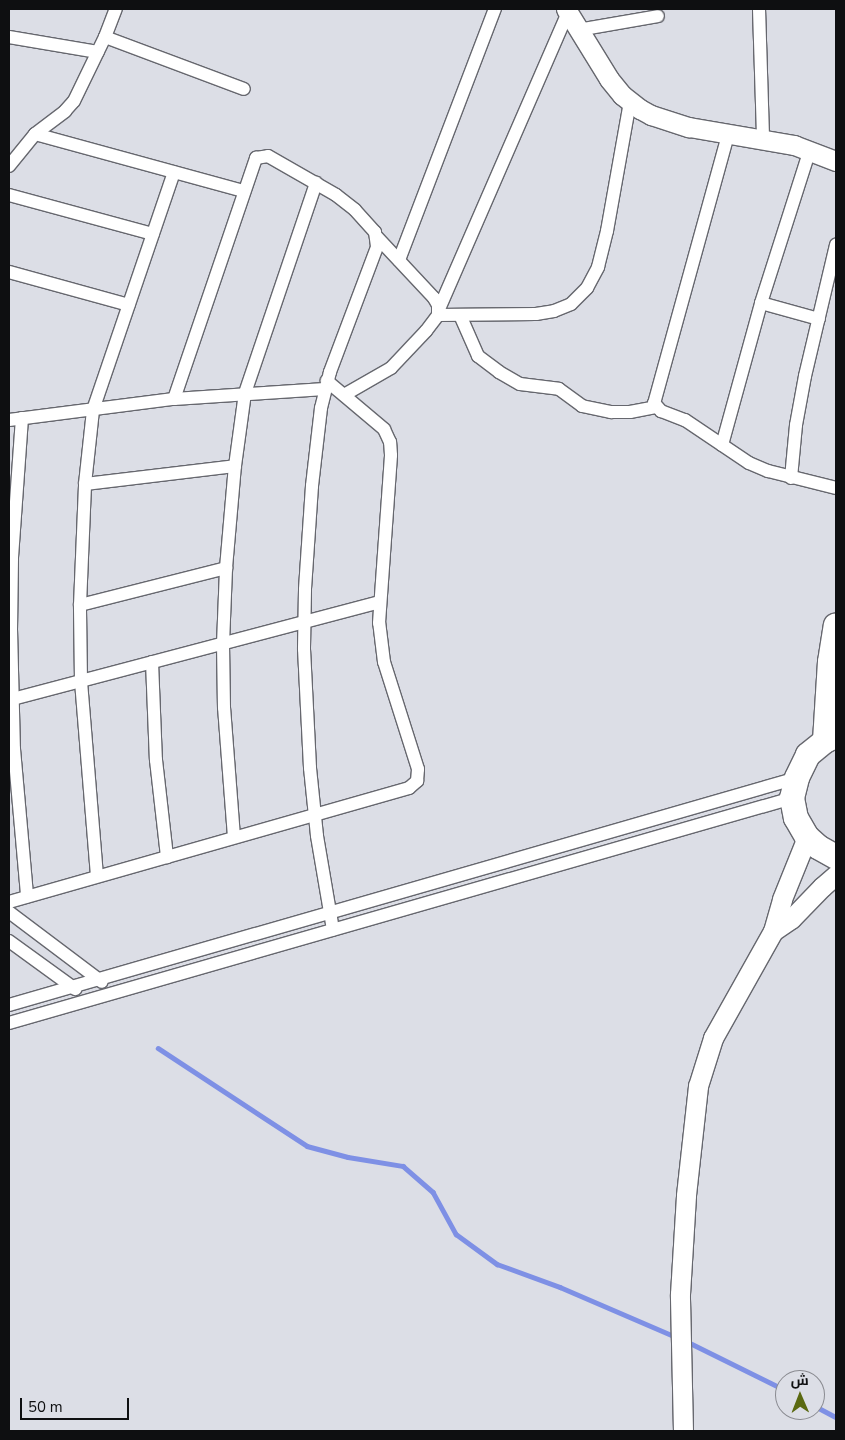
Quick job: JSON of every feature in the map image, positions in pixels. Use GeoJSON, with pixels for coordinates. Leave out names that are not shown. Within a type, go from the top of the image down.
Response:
{"type":"FeatureCollection","features":[{"type":"Feature","properties":{"kind":"highway"},"geometry":{"type":"LineString","coordinates":[[836,624],[830,662],[831,739],[808,755],[794,788],[796,818],[808,837],[818,848],[836,857]]}},
{"type":"Feature","properties":{"kind":"street"},"geometry":{"type":"LineString","coordinates":[[9,166],[35,134],[65,111],[74,101],[105,38],[116,9]]}},
{"type":"Feature","properties":{"kind":"street"},"geometry":{"type":"LineString","coordinates":[[399,260],[495,9]]}},
{"type":"Feature","properties":{"kind":"street"},"geometry":{"type":"LineString","coordinates":[[758,9],[763,139]]}},
{"type":"Feature","properties":{"kind":"street"},"geometry":{"type":"LineString","coordinates":[[567,10],[608,79],[630,102],[651,115],[670,122],[728,135],[763,139],[810,149],[836,161]]}},
{"type":"Feature","properties":{"kind":"street"},"geometry":{"type":"LineString","coordinates":[[344,395],[391,368],[426,331],[439,312],[567,10]]}},
{"type":"Feature","properties":{"kind":"street"},"geometry":{"type":"LineString","coordinates":[[578,30],[658,16]]}},
{"type":"Feature","properties":{"kind":"street"},"geometry":{"type":"LineString","coordinates":[[9,38],[98,52]]}},
{"type":"Feature","properties":{"kind":"street"},"geometry":{"type":"LineString","coordinates":[[105,38],[244,89]]}},
{"type":"Feature","properties":{"kind":"street"},"geometry":{"type":"LineString","coordinates":[[439,312],[460,314],[536,314],[554,311],[571,304],[587,288],[598,267],[607,231],[630,102]]}},
{"type":"Feature","properties":{"kind":"street"},"geometry":{"type":"LineString","coordinates":[[35,134],[244,191]]}},
{"type":"Feature","properties":{"kind":"street"},"geometry":{"type":"LineString","coordinates":[[656,408],[654,398],[728,135]]}},
{"type":"Feature","properties":{"kind":"street"},"geometry":{"type":"LineString","coordinates":[[722,445],[761,303],[810,149]]}},
{"type":"Feature","properties":{"kind":"street"},"geometry":{"type":"LineString","coordinates":[[174,399],[253,162],[264,156],[316,183],[355,210],[377,237],[434,298],[439,312]]}},
{"type":"Feature","properties":{"kind":"street"},"geometry":{"type":"LineString","coordinates":[[97,876],[80,681],[80,605],[85,484],[93,410],[174,172]]}},
{"type":"Feature","properties":{"kind":"street"},"geometry":{"type":"LineString","coordinates":[[234,837],[224,708],[223,644],[226,568],[235,466],[245,393],[316,183]]}},
{"type":"Feature","properties":{"kind":"street"},"geometry":{"type":"LineString","coordinates":[[9,194],[152,234]]}},
{"type":"Feature","properties":{"kind":"street"},"geometry":{"type":"LineString","coordinates":[[333,930],[315,814],[310,768],[304,622],[312,486],[326,385],[377,247],[377,237]]}},
{"type":"Feature","properties":{"kind":"street"},"geometry":{"type":"LineString","coordinates":[[791,478],[796,425],[805,376],[836,245]]}},
{"type":"Feature","properties":{"kind":"street"},"geometry":{"type":"LineString","coordinates":[[9,272],[129,305]]}},
{"type":"Feature","properties":{"kind":"street"},"geometry":{"type":"LineString","coordinates":[[761,303],[819,319]]}},
{"type":"Feature","properties":{"kind":"street"},"geometry":{"type":"LineString","coordinates":[[460,314],[478,356],[499,372],[520,384],[559,389],[582,406],[602,410],[630,412],[656,408],[685,420],[750,463],[791,478],[836,488]]}},
{"type":"Feature","properties":{"kind":"street"},"geometry":{"type":"LineString","coordinates":[[9,902],[409,788],[418,778],[418,770],[384,662],[378,623],[391,448],[384,429],[344,395],[326,385],[174,399],[15,419],[10,700],[27,896]]}},
{"type":"Feature","properties":{"kind":"street"},"geometry":{"type":"LineString","coordinates":[[85,484],[235,466]]}},
{"type":"Feature","properties":{"kind":"street"},"geometry":{"type":"LineString","coordinates":[[80,605],[226,568]]}},
{"type":"Feature","properties":{"kind":"street"},"geometry":{"type":"LineString","coordinates":[[10,700],[379,602]]}},
{"type":"Feature","properties":{"kind":"street"},"geometry":{"type":"LineString","coordinates":[[152,662],[156,760],[167,857]]}},
{"type":"Feature","properties":{"kind":"street"},"geometry":{"type":"LineString","coordinates":[[9,1004],[330,912],[794,788]]}},
{"type":"Feature","properties":{"kind":"street"},"geometry":{"type":"LineString","coordinates":[[9,1023],[333,930],[794,788]]}},
{"type":"Feature","properties":{"kind":"street"},"geometry":{"type":"LineString","coordinates":[[683,1431],[680,1294],[690,1144],[698,1086],[713,1038],[733,999],[773,931],[782,899],[808,837]]}},
{"type":"Feature","properties":{"kind":"street"},"geometry":{"type":"LineString","coordinates":[[773,931],[791,919],[836,875]]}},
{"type":"Feature","properties":{"kind":"street"},"geometry":{"type":"LineString","coordinates":[[9,912],[116,992]]}},
{"type":"Feature","properties":{"kind":"street"},"geometry":{"type":"LineString","coordinates":[[9,940],[90,1000]]}},
{"type":"Feature","properties":{"kind":"waterway"},"geometry":{"type":"LineString","coordinates":[[158,1048],[307,1146],[348,1157],[403,1166],[433,1192],[456,1234],[497,1264],[560,1287],[676,1337]]}},
{"type":"Feature","properties":{"kind":"waterway"},"geometry":{"type":"LineString","coordinates":[[686,1341],[775,1385]]}},
{"type":"Feature","properties":{"kind":"waterway"},"geometry":{"type":"LineString","coordinates":[[825,1411],[836,1417]]}}]}
